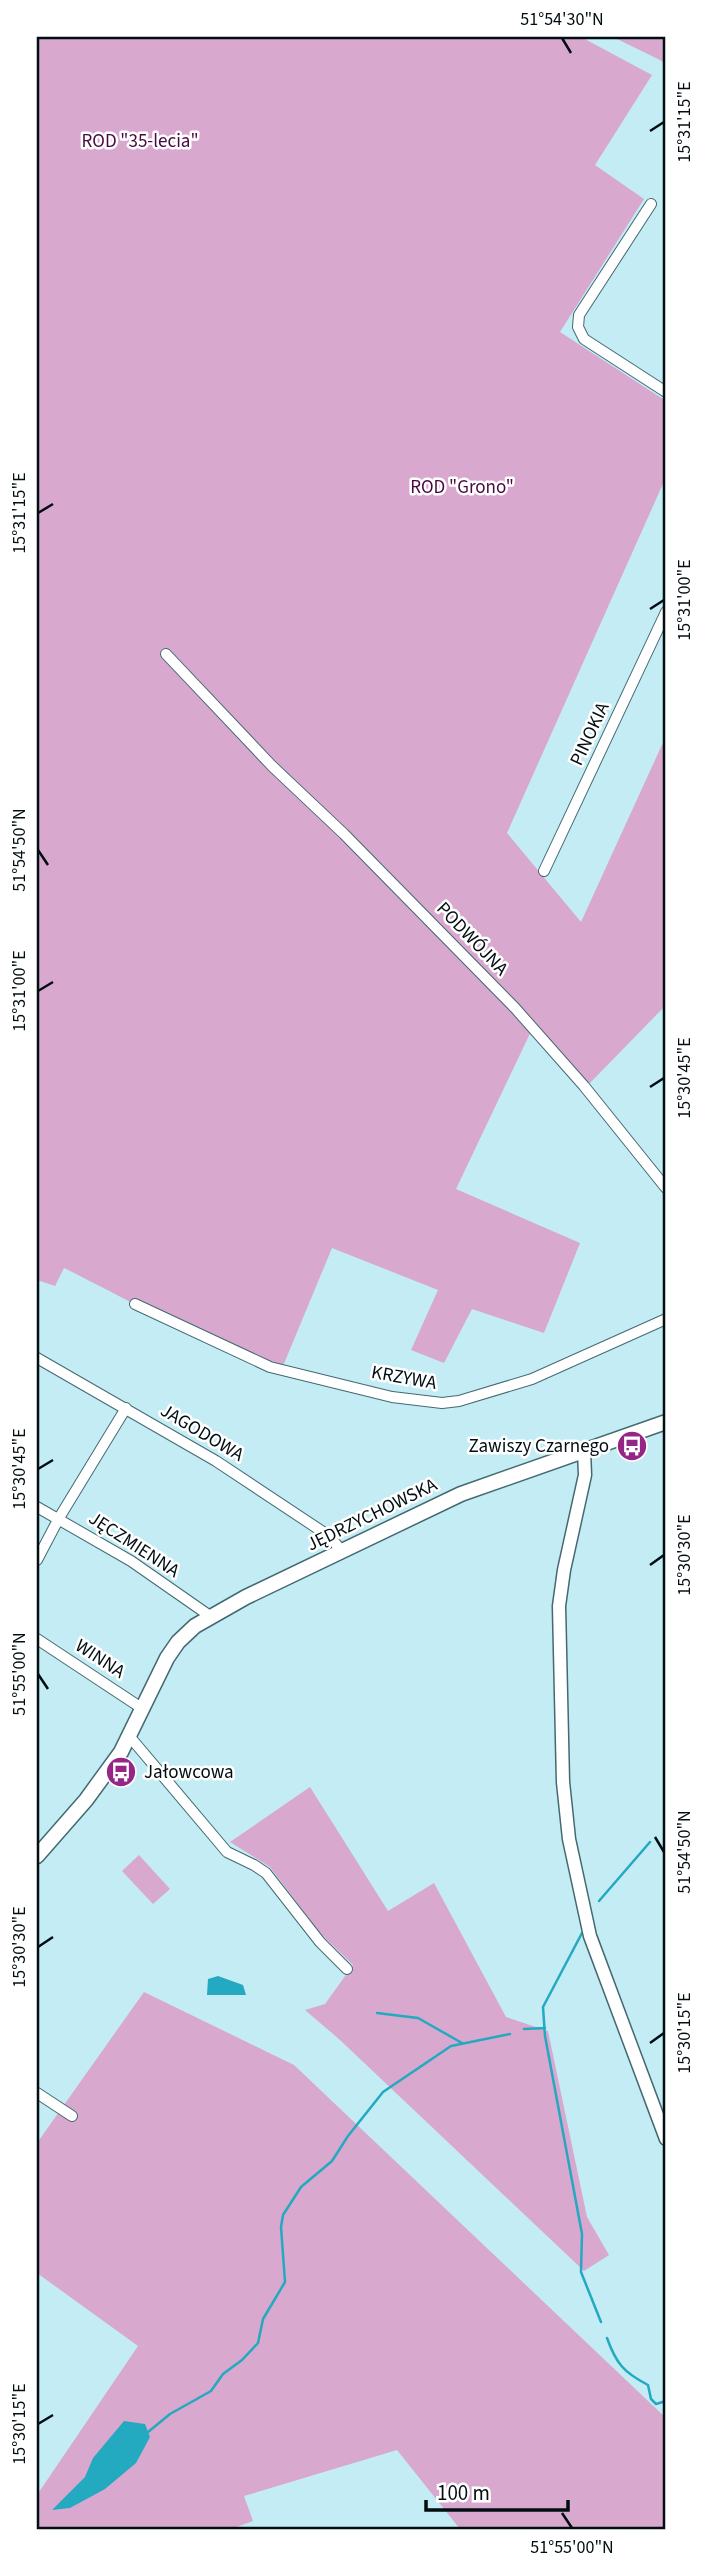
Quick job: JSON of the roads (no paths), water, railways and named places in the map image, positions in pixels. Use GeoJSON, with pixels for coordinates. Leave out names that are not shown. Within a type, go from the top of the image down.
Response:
{"type":"FeatureCollection","features":[{"type":"Feature","properties":{"kind":"main road","name":"JĘDRZYCHOWSKA"},"geometry":{"type":"LineString","coordinates":[[40,1846],[104,1776],[130,1737],[171,1650],[185,1634],[210,1616],[341,1550],[478,1486],[666,1422]]}},
{"type":"Feature","properties":{"kind":"street"},"geometry":{"type":"LineString","coordinates":[[651,204],[579,315],[578,327],[584,339],[666,392]]}},
{"type":"Feature","properties":{"kind":"street","name":"PINOKIA"},"geometry":{"type":"LineString","coordinates":[[544,872],[666,612]]}},
{"type":"Feature","properties":{"kind":"street","name":"PODWÓJNA"},"geometry":{"type":"LineString","coordinates":[[166,654],[272,765],[344,834],[515,1008],[584,1086],[666,1188]]}},
{"type":"Feature","properties":{"kind":"street","name":"KRZYWA"},"geometry":{"type":"LineString","coordinates":[[135,1304],[270,1367],[392,1397],[442,1403],[459,1401],[532,1379],[666,1319]]}},
{"type":"Feature","properties":{"kind":"street","name":"JAGODOWA"},"geometry":{"type":"LineString","coordinates":[[37,1358],[250,1483],[329,1536],[341,1550]]}},
{"type":"Feature","properties":{"kind":"street"},"geometry":{"type":"LineString","coordinates":[[37,1560],[59,1518],[126,1408]]}},
{"type":"Feature","properties":{"kind":"street"},"geometry":{"type":"LineString","coordinates":[[584,1450],[585,1475],[567,1551],[559,1606],[562,1771],[569,1839],[590,1936],[666,2138]]}},
{"type":"Feature","properties":{"kind":"street","name":"JĘCZMIENNA"},"geometry":{"type":"LineString","coordinates":[[37,1507],[131,1561],[210,1616]]}},
{"type":"Feature","properties":{"kind":"street","name":"WINNA"},"geometry":{"type":"LineString","coordinates":[[37,1639],[143,1709]]}},
{"type":"Feature","properties":{"kind":"street"},"geometry":{"type":"LineString","coordinates":[[130,1737],[227,1852],[254,1864],[266,1873],[320,1942],[346,1969]]}},
{"type":"Feature","properties":{"kind":"street"},"geometry":{"type":"LineString","coordinates":[[37,2093],[72,2116]]}},
{"type":"Feature","properties":{"kind":"water"},"geometry":{"type":"Polygon","coordinates":[[[218,1976],[243,1985],[246,1995],[207,1995],[208,1979],[218,1976]]]}},
{"type":"Feature","properties":{"kind":"water"},"geometry":{"type":"Polygon","coordinates":[[[124,2421],[145,2424],[150,2437],[136,2463],[105,2489],[70,2508],[52,2510],[85,2477],[93,2458],[124,2421]]]}},
{"type":"Feature","properties":{"kind":"waterway"},"geometry":{"type":"LineString","coordinates":[[599,1901],[650,1842]]}},
{"type":"Feature","properties":{"kind":"waterway"},"geometry":{"type":"LineString","coordinates":[[582,1933],[543,2007],[545,2036],[582,2234],[581,2272],[601,2322]]}},
{"type":"Feature","properties":{"kind":"waterway"},"geometry":{"type":"LineString","coordinates":[[377,2013],[418,2018],[462,2043]]}},
{"type":"Feature","properties":{"kind":"waterway"},"geometry":{"type":"LineString","coordinates":[[524,2029],[545,2028]]}},
{"type":"Feature","properties":{"kind":"waterway"},"geometry":{"type":"LineString","coordinates":[[148,2432],[170,2414],[211,2391],[223,2374],[242,2360],[258,2343],[263,2319],[285,2282],[281,2227],[283,2215],[301,2187],[332,2161],[383,2092],[451,2046],[510,2034]]}},
{"type":"Feature","properties":{"kind":"waterway"},"geometry":{"type":"LineString","coordinates":[[607,2338],[622,2366],[632,2376],[648,2385],[651,2399],[656,2404],[666,2401]]}},
{"type":"Feature","properties":{"kind":"place","name":"Zawiszy Czarnego"},"geometry":{"type":"Point","coordinates":[632,1446]}},
{"type":"Feature","properties":{"kind":"place","name":"Jałowcowa"},"geometry":{"type":"Point","coordinates":[121,1772]}},
{"type":"Feature","properties":{"kind":"park label","name":"ROD \"35-lecia\""},"geometry":{"type":"Point","coordinates":[140,141]}},
{"type":"Feature","properties":{"kind":"park label","name":"ROD \"Grono\""},"geometry":{"type":"Point","coordinates":[462,487]}}]}
